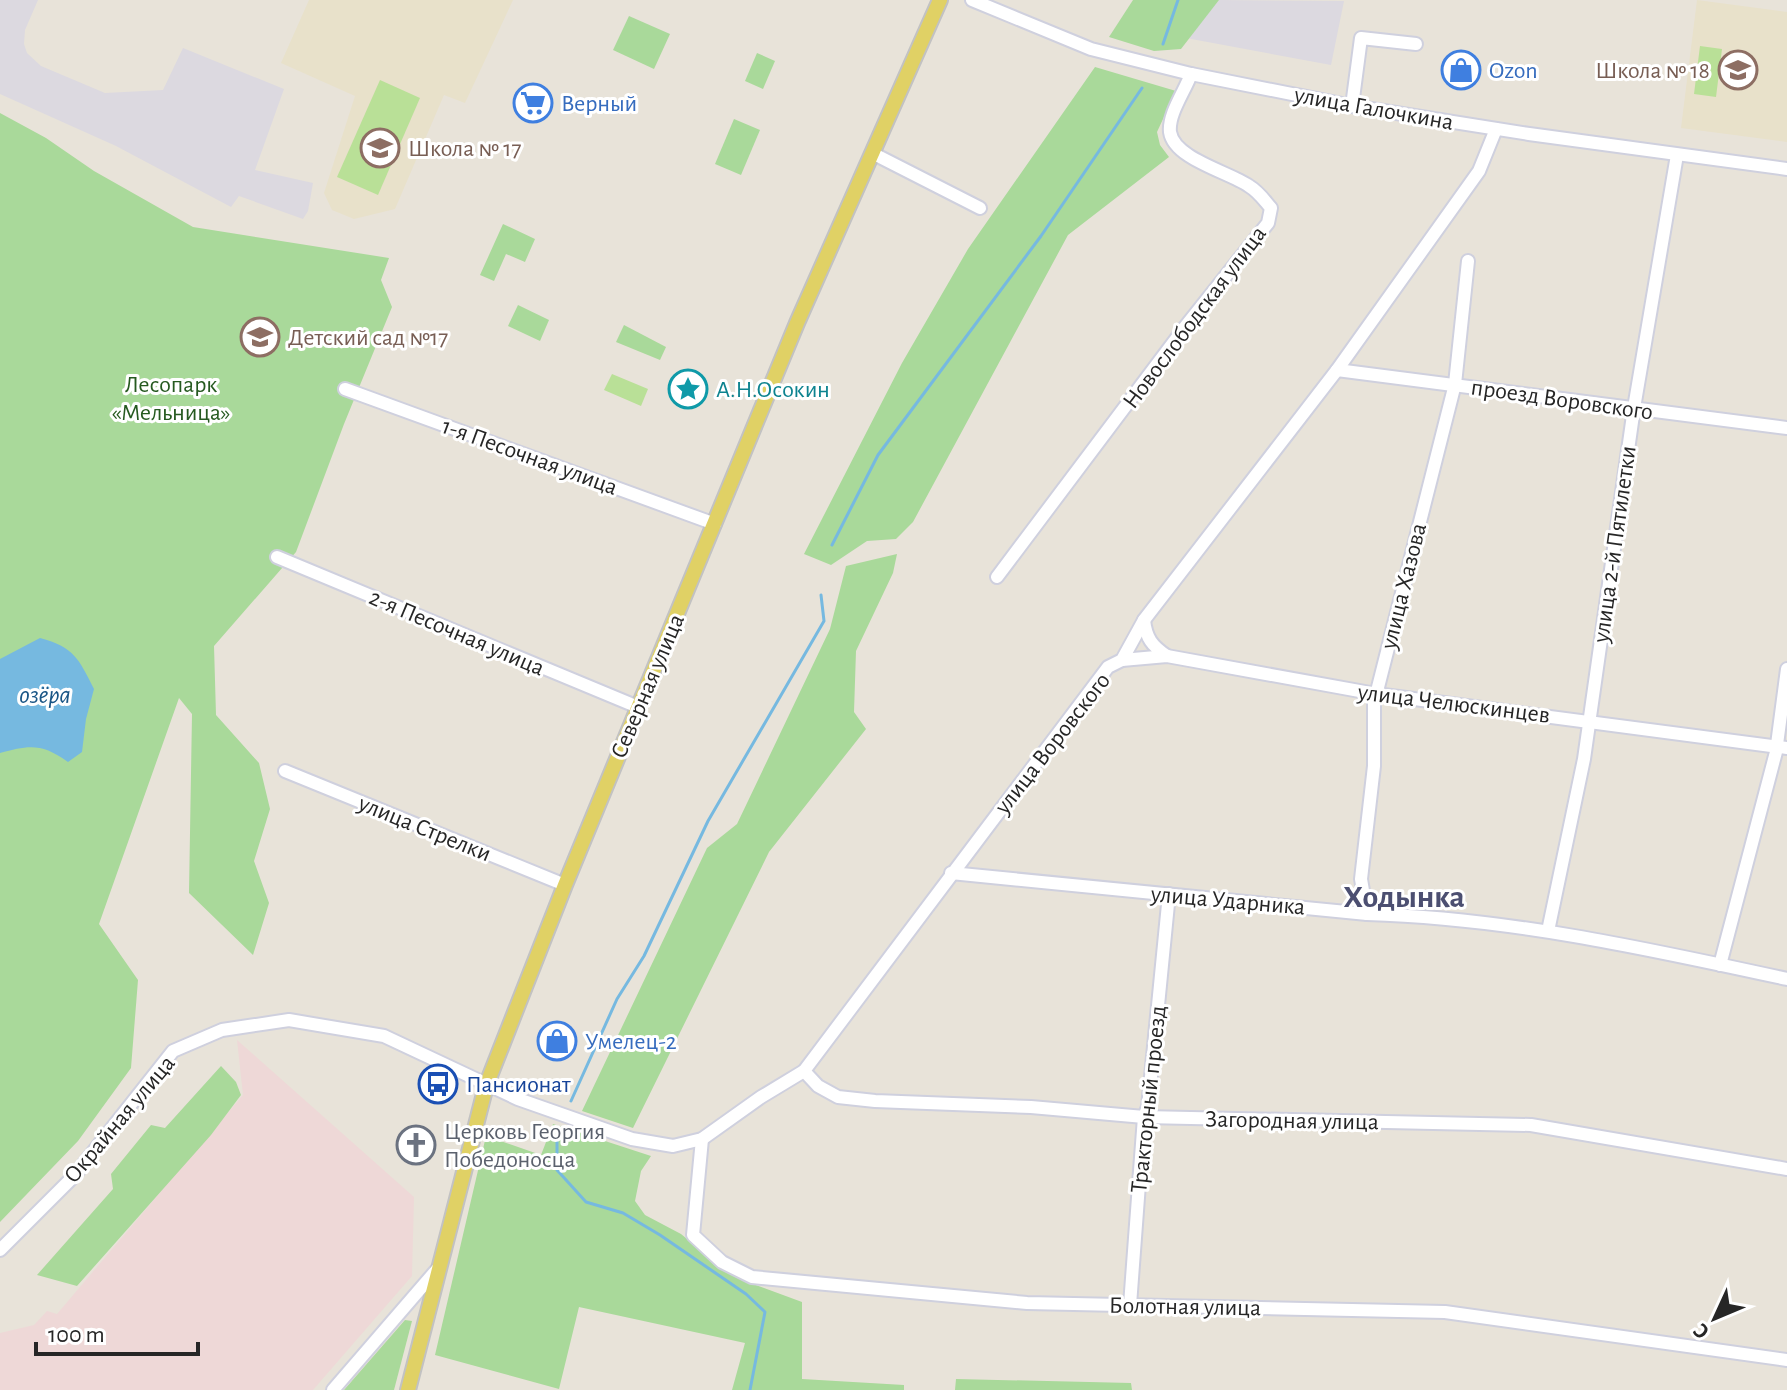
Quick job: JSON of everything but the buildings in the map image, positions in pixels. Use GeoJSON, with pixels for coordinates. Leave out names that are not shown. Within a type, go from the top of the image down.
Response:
{"type":"FeatureCollection","features":[{"type":"Feature","properties":{"kind":"main road","name":"Северная улица"},"geometry":{"type":"LineString","coordinates":[[408,1390],[486,1086],[565,885],[797,323],[940,0]]}},
{"type":"Feature","properties":{"kind":"street","name":"улица Галочкина"},"geometry":{"type":"LineString","coordinates":[[972,0],[1091,49],[1191,74],[1352,106],[1496,129],[1787,169]]}},
{"type":"Feature","properties":{"kind":"street"},"geometry":{"type":"LineString","coordinates":[[1352,106],[1361,38],[1416,44]]}},
{"type":"Feature","properties":{"kind":"street","name":"Новослободская улица"},"geometry":{"type":"LineString","coordinates":[[997,577],[1185,327],[1268,223],[1271,208],[1261,195],[1178,150],[1170,132],[1173,116],[1191,74]]}},
{"type":"Feature","properties":{"kind":"street","name":"улица Воровского"},"geometry":{"type":"LineString","coordinates":[[486,1086],[632,1139],[673,1146],[702,1139],[804,1071],[1108,667],[1122,660],[1144,620],[1337,370],[1479,171],[1496,129]]}},
{"type":"Feature","properties":{"kind":"street"},"geometry":{"type":"LineString","coordinates":[[872,153],[980,208]]}},
{"type":"Feature","properties":{"kind":"street","name":"улица 2-й Пятилетки"},"geometry":{"type":"LineString","coordinates":[[1548,931],[1584,759],[1634,408],[1677,155]]}},
{"type":"Feature","properties":{"kind":"street","name":"улица Хазова"},"geometry":{"type":"LineString","coordinates":[[1367,914],[1361,879],[1374,766],[1376,694],[1455,384],[1468,261]]}},
{"type":"Feature","properties":{"kind":"street","name":"проезд Воровского"},"geometry":{"type":"LineString","coordinates":[[1337,370],[1787,428]]}},
{"type":"Feature","properties":{"kind":"street","name":"1-я Песочная улица"},"geometry":{"type":"LineString","coordinates":[[345,389],[715,524]]}},
{"type":"Feature","properties":{"kind":"street","name":"2-я Песочная улица"},"geometry":{"type":"LineString","coordinates":[[277,557],[638,707]]}},
{"type":"Feature","properties":{"kind":"street"},"geometry":{"type":"LineString","coordinates":[[1144,620],[1145,632],[1153,647],[1167,656]]}},
{"type":"Feature","properties":{"kind":"street","name":"улица Челюскинцев"},"geometry":{"type":"LineString","coordinates":[[1122,660],[1167,656],[1376,694],[1782,747]]}},
{"type":"Feature","properties":{"kind":"street"},"geometry":{"type":"LineString","coordinates":[[1720,965],[1782,747],[1787,669]]}},
{"type":"Feature","properties":{"kind":"street","name":"улица Стрелки"},"geometry":{"type":"LineString","coordinates":[[285,771],[565,885]]}},
{"type":"Feature","properties":{"kind":"street","name":"улица Ударника"},"geometry":{"type":"LineString","coordinates":[[951,873],[1367,914],[1416,915],[1548,931],[1787,979]]}},
{"type":"Feature","properties":{"kind":"street","name":"Тракторный проезд"},"geometry":{"type":"LineString","coordinates":[[1130,1305],[1144,1117],[1148,1107],[1169,894]]}},
{"type":"Feature","properties":{"kind":"street","name":"Окрайная улица"},"geometry":{"type":"LineString","coordinates":[[0,1250],[75,1175],[173,1051],[222,1030],[289,1020],[384,1036],[486,1086]]}},
{"type":"Feature","properties":{"kind":"street","name":"Загородная улица"},"geometry":{"type":"LineString","coordinates":[[804,1071],[818,1086],[838,1097],[1144,1117],[1531,1125],[1787,1169]]}},
{"type":"Feature","properties":{"kind":"street","name":"Болотная улица"},"geometry":{"type":"LineString","coordinates":[[702,1139],[693,1235],[722,1262],[752,1277],[1027,1303],[1445,1312],[1787,1360]]}},
{"type":"Feature","properties":{"kind":"street"},"geometry":{"type":"LineString","coordinates":[[333,1390],[440,1266]]}},
{"type":"Feature","properties":{"kind":"shaded area"},"geometry":{"type":"Polygon","coordinates":[[[0,0],[38,0],[25,30],[27,53],[41,66],[105,93],[163,90],[183,48],[284,89],[255,170],[313,183],[308,211],[303,219],[239,196],[231,207],[116,146],[0,94],[0,0]]]}},
{"type":"Feature","properties":{"kind":"shaded area","name":"Школа № 17"},"geometry":{"type":"Polygon","coordinates":[[[309,0],[513,0],[465,103],[444,95],[395,209],[354,219],[332,210],[324,193],[355,96],[281,63],[309,0]]]}},
{"type":"Feature","properties":{"kind":"shaded area"},"geometry":{"type":"Polygon","coordinates":[[[1219,0],[1344,1],[1331,65],[1186,38],[1219,0]]]}},
{"type":"Feature","properties":{"kind":"shaded area","name":"Школа № 18"},"geometry":{"type":"Polygon","coordinates":[[[1697,0],[1787,12],[1787,142],[1681,128],[1697,0]]]}},
{"type":"Feature","properties":{"kind":"shaded area"},"geometry":{"type":"Polygon","coordinates":[[[237,1040],[414,1197],[412,1276],[313,1390],[0,1390],[0,1333],[34,1325],[47,1311],[57,1314],[243,1095],[237,1040]]]}},
{"type":"Feature","properties":{"kind":"green space"},"geometry":{"type":"Polygon","coordinates":[[[1133,0],[1219,0],[1181,49],[1154,51],[1109,37],[1133,0]]]}},
{"type":"Feature","properties":{"kind":"green space"},"geometry":{"type":"Polygon","coordinates":[[[629,16],[670,34],[654,69],[613,50],[629,16]]]}},
{"type":"Feature","properties":{"kind":"green space"},"geometry":{"type":"Polygon","coordinates":[[[1700,46],[1722,49],[1716,97],[1694,94],[1700,46]]]}},
{"type":"Feature","properties":{"kind":"green space"},"geometry":{"type":"Polygon","coordinates":[[[757,53],[775,61],[763,89],[745,81],[757,53]]]}},
{"type":"Feature","properties":{"kind":"green space"},"geometry":{"type":"Polygon","coordinates":[[[1095,67],[1176,91],[1157,132],[1160,145],[1169,157],[1068,235],[913,522],[896,539],[867,541],[831,565],[804,554],[902,363],[968,249],[1095,67]]]}},
{"type":"Feature","properties":{"kind":"green space"},"geometry":{"type":"Polygon","coordinates":[[[380,80],[420,98],[378,195],[337,177],[380,80]]]}},
{"type":"Feature","properties":{"kind":"green space","name":"Лесопарк «Мельница»"},"geometry":{"type":"Polygon","coordinates":[[[0,113],[193,227],[389,258],[381,280],[392,307],[296,552],[214,646],[216,715],[259,763],[270,809],[254,861],[269,903],[253,955],[189,893],[192,714],[179,698],[99,924],[138,980],[131,1068],[78,1141],[0,1222],[0,113]]]}},
{"type":"Feature","properties":{"kind":"green space"},"geometry":{"type":"Polygon","coordinates":[[[734,119],[760,130],[741,175],[715,164],[734,119]]]}},
{"type":"Feature","properties":{"kind":"green space"},"geometry":{"type":"Polygon","coordinates":[[[503,224],[535,239],[525,262],[506,254],[494,281],[480,275],[503,224]]]}},
{"type":"Feature","properties":{"kind":"green space"},"geometry":{"type":"Polygon","coordinates":[[[518,305],[549,320],[540,341],[508,326],[518,305]]]}},
{"type":"Feature","properties":{"kind":"green space"},"geometry":{"type":"Polygon","coordinates":[[[624,325],[666,347],[660,360],[616,342],[624,325]]]}},
{"type":"Feature","properties":{"kind":"green space"},"geometry":{"type":"Polygon","coordinates":[[[612,374],[648,389],[641,406],[604,390],[612,374]]]}},
{"type":"Feature","properties":{"kind":"green space"},"geometry":{"type":"Polygon","coordinates":[[[897,554],[893,573],[856,651],[854,712],[866,729],[769,852],[633,1128],[582,1111],[707,848],[737,824],[830,629],[846,566],[897,554]]]}},
{"type":"Feature","properties":{"kind":"green space"},"geometry":{"type":"Polygon","coordinates":[[[221,1066],[236,1082],[241,1095],[211,1135],[77,1286],[37,1275],[113,1189],[111,1174],[151,1125],[165,1128],[221,1066]]]}},
{"type":"Feature","properties":{"kind":"green space"},"geometry":{"type":"Polygon","coordinates":[[[553,1124],[651,1156],[641,1171],[635,1201],[645,1215],[681,1234],[715,1262],[753,1284],[802,1302],[802,1379],[904,1385],[904,1390],[732,1390],[745,1343],[579,1307],[559,1389],[435,1355],[486,1136],[541,1155],[553,1124]]]}},
{"type":"Feature","properties":{"kind":"green space"},"geometry":{"type":"Polygon","coordinates":[[[405,1320],[412,1321],[394,1390],[344,1390],[405,1320]]]}},
{"type":"Feature","properties":{"kind":"green space"},"geometry":{"type":"Polygon","coordinates":[[[956,1379],[1131,1383],[1132,1390],[955,1390],[956,1379]]]}},
{"type":"Feature","properties":{"kind":"water","name":"озёра"},"geometry":{"type":"Polygon","coordinates":[[[40,638],[68,650],[94,689],[82,752],[68,762],[50,751],[35,747],[0,753],[0,659],[40,638]]]}},
{"type":"Feature","properties":{"kind":"waterway"},"geometry":{"type":"LineString","coordinates":[[1163,44],[1178,0]]}},
{"type":"Feature","properties":{"kind":"waterway"},"geometry":{"type":"LineString","coordinates":[[832,545],[878,455],[1041,236],[1142,88]]}},
{"type":"Feature","properties":{"kind":"waterway"},"geometry":{"type":"LineString","coordinates":[[571,1101],[617,999],[644,956],[708,821],[824,621],[821,595]]}},
{"type":"Feature","properties":{"kind":"waterway"},"geometry":{"type":"LineString","coordinates":[[557,1140],[557,1170],[586,1202],[623,1213],[660,1235],[746,1294],[765,1312],[750,1390]]}},
{"type":"Feature","properties":{"kind":"place","name":"Ozon"},"geometry":{"type":"Point","coordinates":[1461,70]}},
{"type":"Feature","properties":{"kind":"place","name":"Школа № 18"},"geometry":{"type":"Point","coordinates":[1738,70]}},
{"type":"Feature","properties":{"kind":"place","name":"Верный"},"geometry":{"type":"Point","coordinates":[533,103]}},
{"type":"Feature","properties":{"kind":"place","name":"Школа № 17"},"geometry":{"type":"Point","coordinates":[380,148]}},
{"type":"Feature","properties":{"kind":"place","name":"Детский сад №17"},"geometry":{"type":"Point","coordinates":[260,337]}},
{"type":"Feature","properties":{"kind":"place","name":"А.Н.Осокин"},"geometry":{"type":"Point","coordinates":[688,389]}},
{"type":"Feature","properties":{"kind":"place","name":"Умелец-2"},"geometry":{"type":"Point","coordinates":[557,1041]}},
{"type":"Feature","properties":{"kind":"place","name":"Пансионат"},"geometry":{"type":"Point","coordinates":[438,1084]}},
{"type":"Feature","properties":{"kind":"place","name":"Церковь Георгия Победоносца"},"geometry":{"type":"Point","coordinates":[416,1145]}},
{"type":"Feature","properties":{"kind":"district","name":"Ходынка"},"geometry":{"type":"Point","coordinates":[1404,896]}}]}
